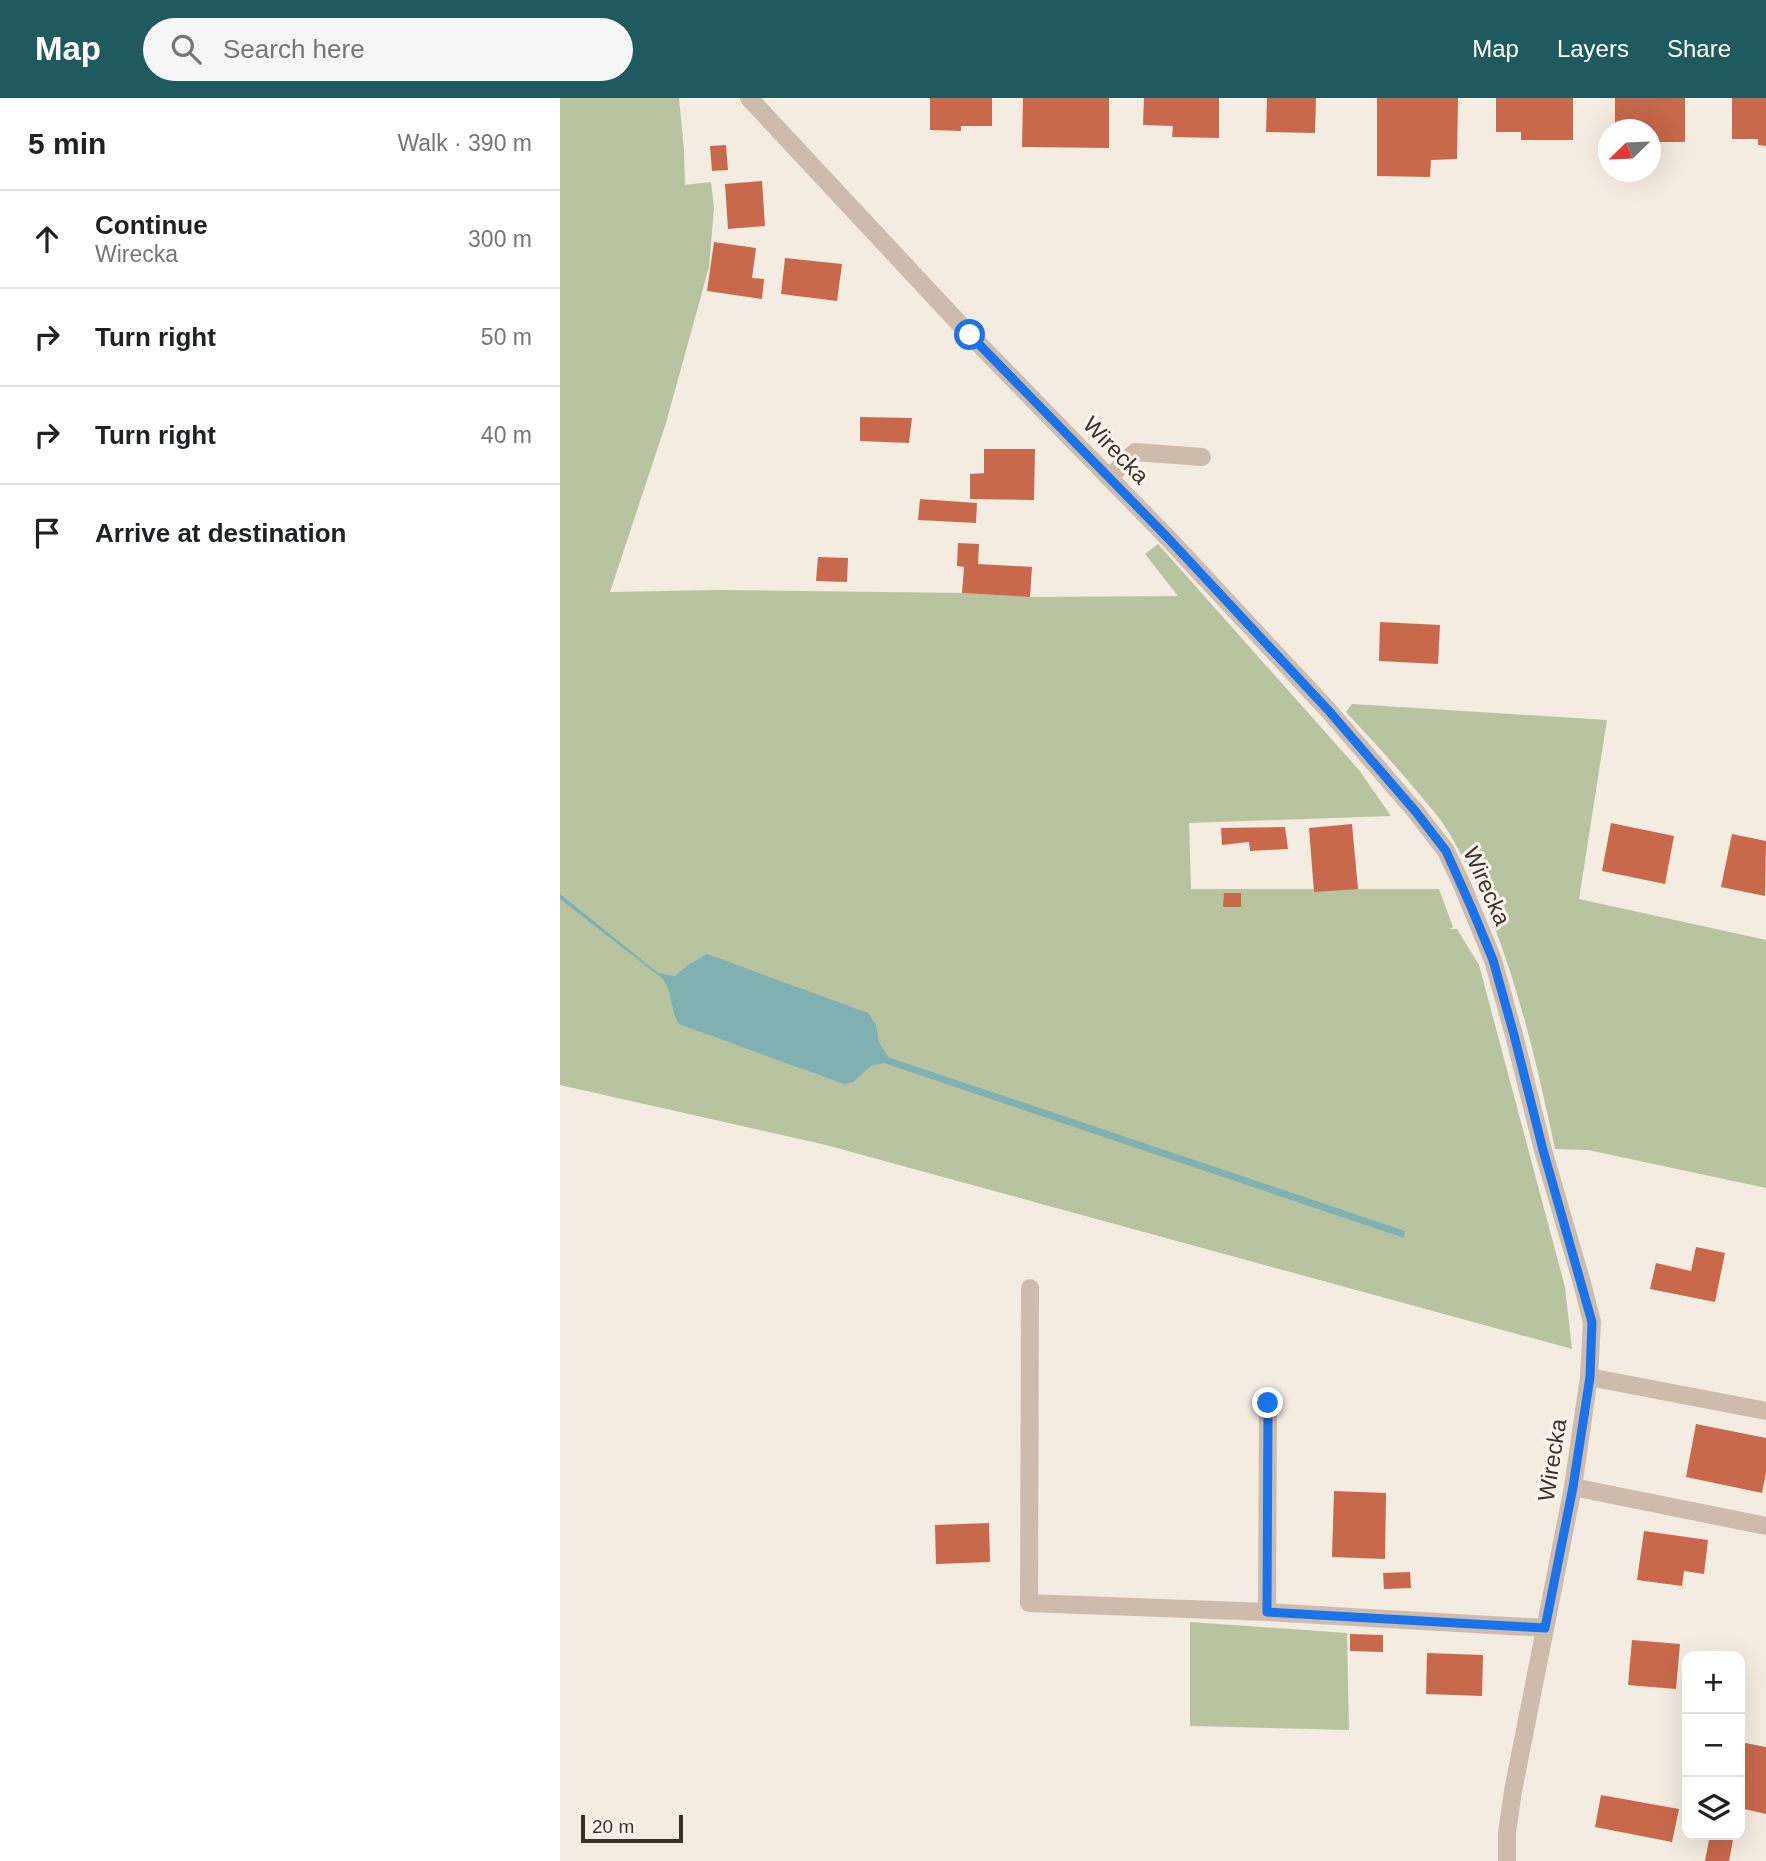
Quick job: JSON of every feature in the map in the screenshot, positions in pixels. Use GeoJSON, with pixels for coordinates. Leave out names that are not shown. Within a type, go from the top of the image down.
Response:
{"type":"FeatureCollection","features":[{"type":"Feature","properties":{"kind":"street","name":"Wirecka"},"geometry":{"type":"LineString","coordinates":[[748,98],[970,335],[1167,537],[1329,711],[1446,851],[1472,909],[1493,960],[1592,1322],[1590,1377],[1573,1487],[1513,1791],[1507,1833],[1507,1861]]}},
{"type":"Feature","properties":{"kind":"street"},"geometry":{"type":"LineString","coordinates":[[1109,478],[1135,452],[1202,457]]}},
{"type":"Feature","properties":{"kind":"street"},"geometry":{"type":"LineString","coordinates":[[1030,1288],[1029,1603],[1267,1612],[1545,1628]]}},
{"type":"Feature","properties":{"kind":"street"},"geometry":{"type":"LineString","coordinates":[[1590,1377],[1766,1411]]}},
{"type":"Feature","properties":{"kind":"street"},"geometry":{"type":"LineString","coordinates":[[1267,1612],[1268,1403]]}},
{"type":"Feature","properties":{"kind":"street"},"geometry":{"type":"LineString","coordinates":[[1573,1487],[1766,1526]]}},
{"type":"Feature","properties":{"kind":"green space"},"geometry":{"type":"Polygon","coordinates":[[[560,98],[679,98],[685,185],[711,182],[714,208],[709,267],[666,423],[610,592],[719,590],[962,593],[1030,597],[1178,596],[1145,554],[1158,544],[1359,770],[1391,816],[1189,823],[1191,889],[1439,889],[1453,927],[1450,929],[1457,929],[1479,965],[1565,1287],[1572,1349],[826,1145],[560,1085],[560,98]]]}},
{"type":"Feature","properties":{"kind":"green space"},"geometry":{"type":"Polygon","coordinates":[[[1352,704],[1607,720],[1579,899],[1766,940],[1766,1188],[1588,1150],[1555,1149],[1526,1025],[1485,903],[1446,828],[1346,712],[1352,704]]]}},
{"type":"Feature","properties":{"kind":"green space"},"geometry":{"type":"Polygon","coordinates":[[[1190,1622],[1347,1633],[1349,1730],[1190,1726],[1190,1622]]]}},
{"type":"Feature","properties":{"kind":"water"},"geometry":{"type":"Polygon","coordinates":[[[560,894],[658,973],[675,976],[707,954],[868,1013],[876,1025],[879,1042],[888,1057],[1405,1231],[1404,1238],[884,1063],[871,1066],[853,1082],[844,1084],[679,1024],[663,979],[560,899],[560,894]]]}},
{"type":"Feature","properties":{"kind":"building"},"geometry":{"type":"Polygon","coordinates":[[[930,98],[992,98],[992,126],[961,126],[961,131],[930,130],[930,98]]]}},
{"type":"Feature","properties":{"kind":"building"},"geometry":{"type":"Polygon","coordinates":[[[1023,98],[1109,98],[1109,148],[1022,147],[1023,98]]]}},
{"type":"Feature","properties":{"kind":"building"},"geometry":{"type":"Polygon","coordinates":[[[1144,98],[1219,98],[1219,138],[1172,137],[1173,126],[1143,125],[1144,98]]]}},
{"type":"Feature","properties":{"kind":"building"},"geometry":{"type":"Polygon","coordinates":[[[1267,98],[1316,98],[1315,133],[1266,132],[1267,98]]]}},
{"type":"Feature","properties":{"kind":"building"},"geometry":{"type":"Polygon","coordinates":[[[1377,98],[1458,98],[1457,159],[1431,160],[1430,177],[1377,176],[1377,98]]]}},
{"type":"Feature","properties":{"kind":"building"},"geometry":{"type":"Polygon","coordinates":[[[1496,98],[1573,98],[1573,140],[1521,140],[1521,132],[1496,132],[1496,98]]]}},
{"type":"Feature","properties":{"kind":"building"},"geometry":{"type":"Polygon","coordinates":[[[1615,98],[1685,98],[1685,142],[1661,142],[1661,119],[1615,119],[1615,98]]]}},
{"type":"Feature","properties":{"kind":"building"},"geometry":{"type":"Polygon","coordinates":[[[1732,98],[1766,98],[1766,146],[1758,145],[1758,139],[1732,139],[1732,98]]]}},
{"type":"Feature","properties":{"kind":"building"},"geometry":{"type":"Polygon","coordinates":[[[726,145],[728,170],[712,171],[710,146],[726,145]]]}},
{"type":"Feature","properties":{"kind":"building"},"geometry":{"type":"Polygon","coordinates":[[[762,181],[765,226],[728,229],[725,184],[762,181]]]}},
{"type":"Feature","properties":{"kind":"building"},"geometry":{"type":"Polygon","coordinates":[[[714,242],[756,248],[752,278],[764,279],[762,299],[707,291],[714,242]]]}},
{"type":"Feature","properties":{"kind":"building"},"geometry":{"type":"Polygon","coordinates":[[[785,258],[842,264],[837,301],[781,294],[785,258]]]}},
{"type":"Feature","properties":{"kind":"building"},"geometry":{"type":"Polygon","coordinates":[[[860,417],[912,418],[909,443],[860,441],[860,417]]]}},
{"type":"Feature","properties":{"kind":"building"},"geometry":{"type":"Polygon","coordinates":[[[984,449],[1035,449],[1034,500],[970,499],[970,474],[984,473],[984,449]]]}},
{"type":"Feature","properties":{"kind":"building"},"geometry":{"type":"Polygon","coordinates":[[[920,499],[977,503],[976,523],[918,520],[920,499]]]}},
{"type":"Feature","properties":{"kind":"building"},"geometry":{"type":"Polygon","coordinates":[[[958,543],[979,544],[978,564],[1032,567],[1030,597],[962,593],[964,567],[957,566],[958,543]]]}},
{"type":"Feature","properties":{"kind":"building"},"geometry":{"type":"Polygon","coordinates":[[[818,557],[848,558],[847,582],[816,581],[818,557]]]}},
{"type":"Feature","properties":{"kind":"building"},"geometry":{"type":"Polygon","coordinates":[[[1380,622],[1440,625],[1438,664],[1379,661],[1380,622]]]}},
{"type":"Feature","properties":{"kind":"building"},"geometry":{"type":"Polygon","coordinates":[[[1611,823],[1674,836],[1665,884],[1602,871],[1611,823]]]}},
{"type":"Feature","properties":{"kind":"building"},"geometry":{"type":"Polygon","coordinates":[[[1352,824],[1358,889],[1314,892],[1309,828],[1352,824]]]}},
{"type":"Feature","properties":{"kind":"building"},"geometry":{"type":"Polygon","coordinates":[[[1285,827],[1288,849],[1250,851],[1249,842],[1222,845],[1221,828],[1285,827]]]}},
{"type":"Feature","properties":{"kind":"building"},"geometry":{"type":"Polygon","coordinates":[[[1732,834],[1766,841],[1765,896],[1721,887],[1732,834]]]}},
{"type":"Feature","properties":{"kind":"building"},"geometry":{"type":"Polygon","coordinates":[[[1224,893],[1241,893],[1241,907],[1223,907],[1224,893]]]}},
{"type":"Feature","properties":{"kind":"building"},"geometry":{"type":"Polygon","coordinates":[[[1696,1247],[1725,1253],[1715,1302],[1650,1289],[1656,1263],[1691,1271],[1696,1247]]]}},
{"type":"Feature","properties":{"kind":"building"},"geometry":{"type":"Polygon","coordinates":[[[1696,1424],[1766,1438],[1766,1473],[1762,1493],[1686,1477],[1696,1424]]]}},
{"type":"Feature","properties":{"kind":"building"},"geometry":{"type":"Polygon","coordinates":[[[1334,1491],[1386,1493],[1385,1559],[1332,1557],[1334,1491]]]}},
{"type":"Feature","properties":{"kind":"building"},"geometry":{"type":"Polygon","coordinates":[[[989,1523],[990,1562],[936,1564],[935,1525],[989,1523]]]}},
{"type":"Feature","properties":{"kind":"building"},"geometry":{"type":"Polygon","coordinates":[[[1644,1531],[1708,1540],[1704,1574],[1684,1571],[1682,1586],[1637,1580],[1644,1531]]]}},
{"type":"Feature","properties":{"kind":"building"},"geometry":{"type":"Polygon","coordinates":[[[1410,1572],[1411,1588],[1384,1589],[1383,1573],[1410,1572]]]}},
{"type":"Feature","properties":{"kind":"building"},"geometry":{"type":"Polygon","coordinates":[[[1350,1634],[1383,1635],[1383,1652],[1350,1651],[1350,1634]]]}},
{"type":"Feature","properties":{"kind":"building"},"geometry":{"type":"Polygon","coordinates":[[[1632,1640],[1680,1644],[1676,1689],[1628,1685],[1632,1640]]]}},
{"type":"Feature","properties":{"kind":"building"},"geometry":{"type":"Polygon","coordinates":[[[1427,1653],[1483,1655],[1482,1696],[1426,1694],[1427,1653]]]}},
{"type":"Feature","properties":{"kind":"building"},"geometry":{"type":"Polygon","coordinates":[[[1745,1743],[1766,1747],[1766,1814],[1745,1809],[1745,1743]]]}},
{"type":"Feature","properties":{"kind":"building"},"geometry":{"type":"Polygon","coordinates":[[[1601,1795],[1679,1809],[1672,1842],[1595,1827],[1601,1795]]]}},
{"type":"Feature","properties":{"kind":"building"},"geometry":{"type":"Polygon","coordinates":[[[1709,1840],[1733,1840],[1729,1861],[1705,1861],[1709,1840]]]}},
{"type":"Feature","properties":{"kind":"route"},"geometry":{"type":"LineString","coordinates":[[970,335],[1167,537],[1329,711],[1446,851],[1472,909],[1493,960],[1592,1322],[1590,1377],[1573,1487],[1545,1628],[1267,1612],[1268,1403]]}}]}
